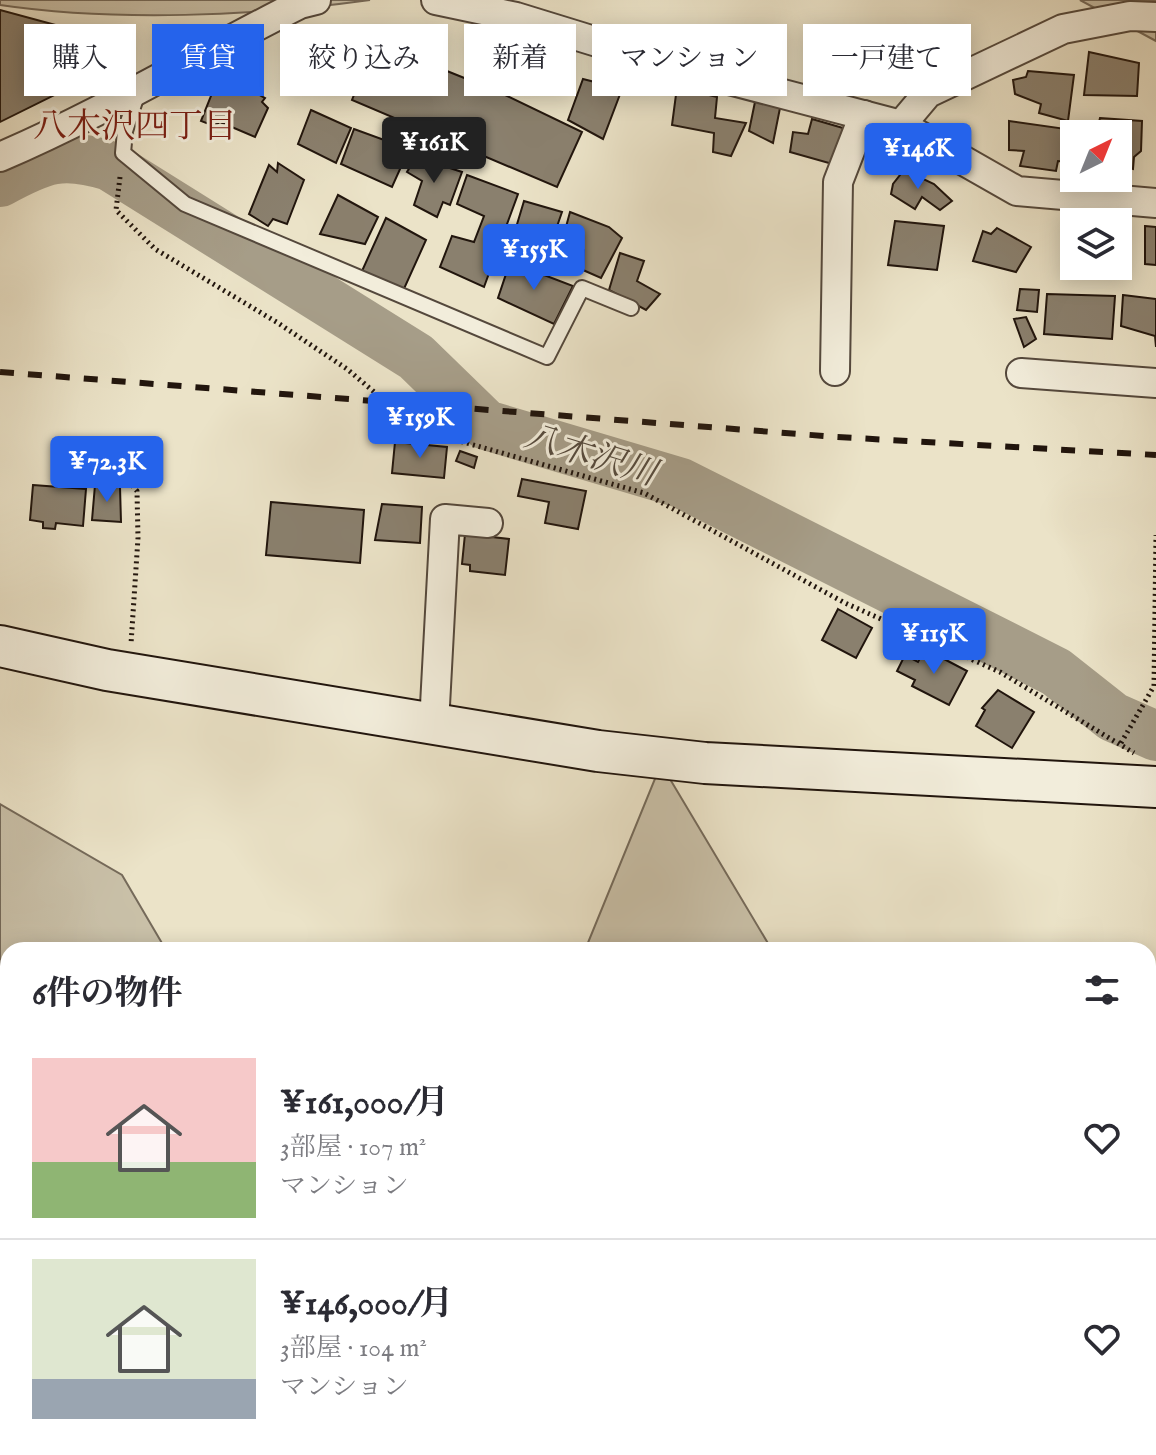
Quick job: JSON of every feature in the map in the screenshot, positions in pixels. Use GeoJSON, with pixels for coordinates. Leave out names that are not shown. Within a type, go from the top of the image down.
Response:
{"type":"FeatureCollection","features":[{"type":"Feature","properties":{"kind":"street"},"geometry":{"type":"LineString","coordinates":[[0,157],[61,130],[300,4],[316,0]]}},
{"type":"Feature","properties":{"kind":"street"},"geometry":{"type":"LineString","coordinates":[[436,0],[516,17],[672,65],[901,125],[1017,191],[1156,203]]}},
{"type":"Feature","properties":{"kind":"street"},"geometry":{"type":"LineString","coordinates":[[901,125],[928,93],[1063,29],[1130,16],[1156,17]]}},
{"type":"Feature","properties":{"kind":"street"},"geometry":{"type":"LineString","coordinates":[[835,371],[838,182],[864,115]]}},
{"type":"Feature","properties":{"kind":"street"},"geometry":{"type":"LineString","coordinates":[[1021,373],[1156,383]]}},
{"type":"Feature","properties":{"kind":"street"},"geometry":{"type":"LineString","coordinates":[[434,724],[445,519],[488,523]]}},
{"type":"Feature","properties":{"kind":"street"},"geometry":{"type":"LineString","coordinates":[[0,646],[107,670],[598,751],[705,763],[1151,773]]}},
{"type":"Feature","properties":{"kind":"lane"},"geometry":{"type":"LineString","coordinates":[[140,87],[125,131],[123,153],[185,204],[547,357],[582,288],[631,308]]}},
{"type":"Feature","properties":{"kind":"path"},"geometry":{"type":"LineString","coordinates":[[123,153],[116,210],[155,249],[278,323],[347,369],[386,402],[410,431],[463,442],[644,493],[845,603],[1000,672],[1121,743],[1151,773]]}},
{"type":"Feature","properties":{"kind":"path"},"geometry":{"type":"LineString","coordinates":[[74,463],[104,464],[118,470],[137,491],[138,538],[130,654]]}},
{"type":"Feature","properties":{"kind":"path"},"geometry":{"type":"LineString","coordinates":[[1121,743],[1154,686],[1156,535]]}},
{"type":"Feature","properties":{"kind":"shaded area"},"geometry":{"type":"Polygon","coordinates":[[[0,0],[370,0],[280,10],[137,15],[44,10],[0,5],[0,0]]]}},
{"type":"Feature","properties":{"kind":"shaded area"},"geometry":{"type":"Polygon","coordinates":[[[1080,0],[1156,0],[1156,41],[1080,0]]]}},
{"type":"Feature","properties":{"kind":"shaded area"},"geometry":{"type":"Polygon","coordinates":[[[661,764],[767,942],[588,942],[661,764]]]}},
{"type":"Feature","properties":{"kind":"shaded area"},"geometry":{"type":"Polygon","coordinates":[[[0,804],[122,875],[161,942],[0,942],[0,804]]]}},
{"type":"Feature","properties":{"kind":"building"},"geometry":{"type":"Polygon","coordinates":[[[0,10],[52,24],[24,24],[24,96],[53,96],[0,122],[0,10]]]}},
{"type":"Feature","properties":{"kind":"building"},"geometry":{"type":"Polygon","coordinates":[[[1089,52],[1139,63],[1137,96],[1084,95],[1089,52]]]}},
{"type":"Feature","properties":{"kind":"building"},"geometry":{"type":"Polygon","coordinates":[[[448,71],[464,78],[464,96],[507,96],[582,132],[557,187],[352,100],[354,96],[448,96],[448,71]]]}},
{"type":"Feature","properties":{"kind":"building"},"geometry":{"type":"Polygon","coordinates":[[[1028,71],[1074,75],[1068,120],[1039,113],[1041,104],[1015,94],[1013,80],[1026,77],[1028,71]]]}},
{"type":"Feature","properties":{"kind":"building"},"geometry":{"type":"Polygon","coordinates":[[[583,79],[592,81],[592,96],[619,96],[603,139],[568,120],[583,79]]]}},
{"type":"Feature","properties":{"kind":"building"},"geometry":{"type":"Polygon","coordinates":[[[211,96],[261,96],[268,108],[255,137],[220,122],[214,126],[201,121],[211,96]]]}},
{"type":"Feature","properties":{"kind":"building"},"geometry":{"type":"Polygon","coordinates":[[[676,96],[717,97],[715,118],[746,123],[731,156],[713,152],[714,133],[672,125],[676,96]]]}},
{"type":"Feature","properties":{"kind":"building"},"geometry":{"type":"Polygon","coordinates":[[[756,97],[781,103],[773,143],[749,131],[756,97]]]}},
{"type":"Feature","properties":{"kind":"building"},"geometry":{"type":"Polygon","coordinates":[[[311,110],[351,128],[336,163],[298,144],[311,110]]]}},
{"type":"Feature","properties":{"kind":"building"},"geometry":{"type":"Polygon","coordinates":[[[812,119],[843,128],[836,165],[790,152],[793,132],[808,134],[812,119]]]}},
{"type":"Feature","properties":{"kind":"building"},"geometry":{"type":"Polygon","coordinates":[[[1132,120],[1142,121],[1141,151],[1134,157],[1133,169],[1132,120]]]}},
{"type":"Feature","properties":{"kind":"building"},"geometry":{"type":"Polygon","coordinates":[[[1009,121],[1060,128],[1060,161],[1056,171],[1020,166],[1024,151],[1009,150],[1009,121]]]}},
{"type":"Feature","properties":{"kind":"building"},"geometry":{"type":"Polygon","coordinates":[[[354,129],[409,149],[392,187],[341,164],[354,129]]]}},
{"type":"Feature","properties":{"kind":"building"},"geometry":{"type":"Polygon","coordinates":[[[416,157],[462,172],[450,205],[443,202],[437,217],[414,205],[422,181],[407,172],[416,157]]]}},
{"type":"Feature","properties":{"kind":"building"},"geometry":{"type":"Polygon","coordinates":[[[278,163],[304,180],[287,224],[273,219],[268,226],[249,214],[269,165],[277,172],[278,163]]]}},
{"type":"Feature","properties":{"kind":"building"},"geometry":{"type":"Polygon","coordinates":[[[904,170],[934,184],[952,201],[940,210],[922,197],[915,209],[891,194],[893,184],[904,170]]]}},
{"type":"Feature","properties":{"kind":"building"},"geometry":{"type":"Polygon","coordinates":[[[467,175],[518,194],[484,287],[440,267],[452,236],[474,242],[484,216],[457,204],[467,175]]]}},
{"type":"Feature","properties":{"kind":"building"},"geometry":{"type":"Polygon","coordinates":[[[338,195],[378,217],[365,244],[320,234],[338,195]]]}},
{"type":"Feature","properties":{"kind":"building"},"geometry":{"type":"Polygon","coordinates":[[[524,201],[562,212],[545,261],[512,241],[524,201]]]}},
{"type":"Feature","properties":{"kind":"building"},"geometry":{"type":"Polygon","coordinates":[[[570,212],[609,227],[622,238],[601,278],[583,270],[584,250],[563,238],[570,212]]]}},
{"type":"Feature","properties":{"kind":"building"},"geometry":{"type":"Polygon","coordinates":[[[386,218],[426,240],[403,291],[362,271],[386,218]]]}},
{"type":"Feature","properties":{"kind":"building"},"geometry":{"type":"Polygon","coordinates":[[[895,221],[944,226],[937,270],[888,265],[895,221]]]}},
{"type":"Feature","properties":{"kind":"building"},"geometry":{"type":"Polygon","coordinates":[[[1145,226],[1156,227],[1156,265],[1145,264],[1145,226]]]}},
{"type":"Feature","properties":{"kind":"building"},"geometry":{"type":"Polygon","coordinates":[[[997,228],[1031,247],[1016,272],[973,261],[983,231],[991,234],[997,228]]]}},
{"type":"Feature","properties":{"kind":"building"},"geometry":{"type":"Polygon","coordinates":[[[620,253],[644,261],[637,281],[660,294],[646,310],[609,290],[620,253]]]}},
{"type":"Feature","properties":{"kind":"building"},"geometry":{"type":"Polygon","coordinates":[[[510,262],[573,286],[554,324],[498,298],[510,262]]]}},
{"type":"Feature","properties":{"kind":"building"},"geometry":{"type":"Polygon","coordinates":[[[1020,289],[1039,290],[1037,312],[1017,310],[1020,289]]]}},
{"type":"Feature","properties":{"kind":"building"},"geometry":{"type":"Polygon","coordinates":[[[1047,294],[1115,296],[1112,339],[1044,334],[1047,294]]]}},
{"type":"Feature","properties":{"kind":"building"},"geometry":{"type":"Polygon","coordinates":[[[1123,295],[1156,299],[1156,347],[1155,336],[1121,326],[1123,295]]]}},
{"type":"Feature","properties":{"kind":"building"},"geometry":{"type":"Polygon","coordinates":[[[1026,317],[1036,339],[1024,347],[1014,319],[1026,317]]]}},
{"type":"Feature","properties":{"kind":"building"},"geometry":{"type":"Polygon","coordinates":[[[395,442],[447,447],[444,478],[392,473],[395,442]]]}},
{"type":"Feature","properties":{"kind":"building"},"geometry":{"type":"Polygon","coordinates":[[[460,451],[477,457],[474,468],[456,461],[460,451]]]}},
{"type":"Feature","properties":{"kind":"building"},"geometry":{"type":"Polygon","coordinates":[[[522,479],[586,491],[578,529],[545,523],[549,502],[518,496],[522,479]]]}},
{"type":"Feature","properties":{"kind":"building"},"geometry":{"type":"Polygon","coordinates":[[[33,485],[86,489],[83,526],[56,523],[55,529],[43,528],[43,522],[30,520],[33,485]]]}},
{"type":"Feature","properties":{"kind":"building"},"geometry":{"type":"Polygon","coordinates":[[[95,485],[120,487],[121,522],[92,520],[95,485]]]}},
{"type":"Feature","properties":{"kind":"building"},"geometry":{"type":"Polygon","coordinates":[[[271,502],[364,510],[360,563],[266,555],[271,502]]]}},
{"type":"Feature","properties":{"kind":"building"},"geometry":{"type":"Polygon","coordinates":[[[382,504],[422,507],[420,543],[375,540],[382,504]]]}},
{"type":"Feature","properties":{"kind":"building"},"geometry":{"type":"Polygon","coordinates":[[[465,534],[509,539],[505,575],[470,571],[470,565],[462,564],[465,534]]]}},
{"type":"Feature","properties":{"kind":"building"},"geometry":{"type":"Polygon","coordinates":[[[838,609],[872,628],[856,658],[822,640],[838,609]]]}},
{"type":"Feature","properties":{"kind":"building"},"geometry":{"type":"Polygon","coordinates":[[[925,649],[967,671],[949,705],[912,686],[915,680],[897,671],[905,655],[918,662],[925,649]]]}},
{"type":"Feature","properties":{"kind":"building"},"geometry":{"type":"Polygon","coordinates":[[[998,690],[1034,712],[1012,748],[976,726],[985,710],[982,708],[998,690]]]}},
{"type":"Feature","properties":{"kind":"waterway","name":"八木沢川"},"geometry":{"type":"LineString","coordinates":[[0,182],[29,167],[54,159],[79,159],[110,166],[416,357],[486,425],[681,483],[1056,672],[1113,717],[1156,736]]}},
{"type":"Feature","properties":{"kind":"railway"},"geometry":{"type":"LineString","coordinates":[[0,372],[837,437],[1156,455]]}},
{"type":"Feature","properties":{"kind":"district","name":"八木沢四丁目"},"geometry":{"type":"Point","coordinates":[135,127]}}]}
